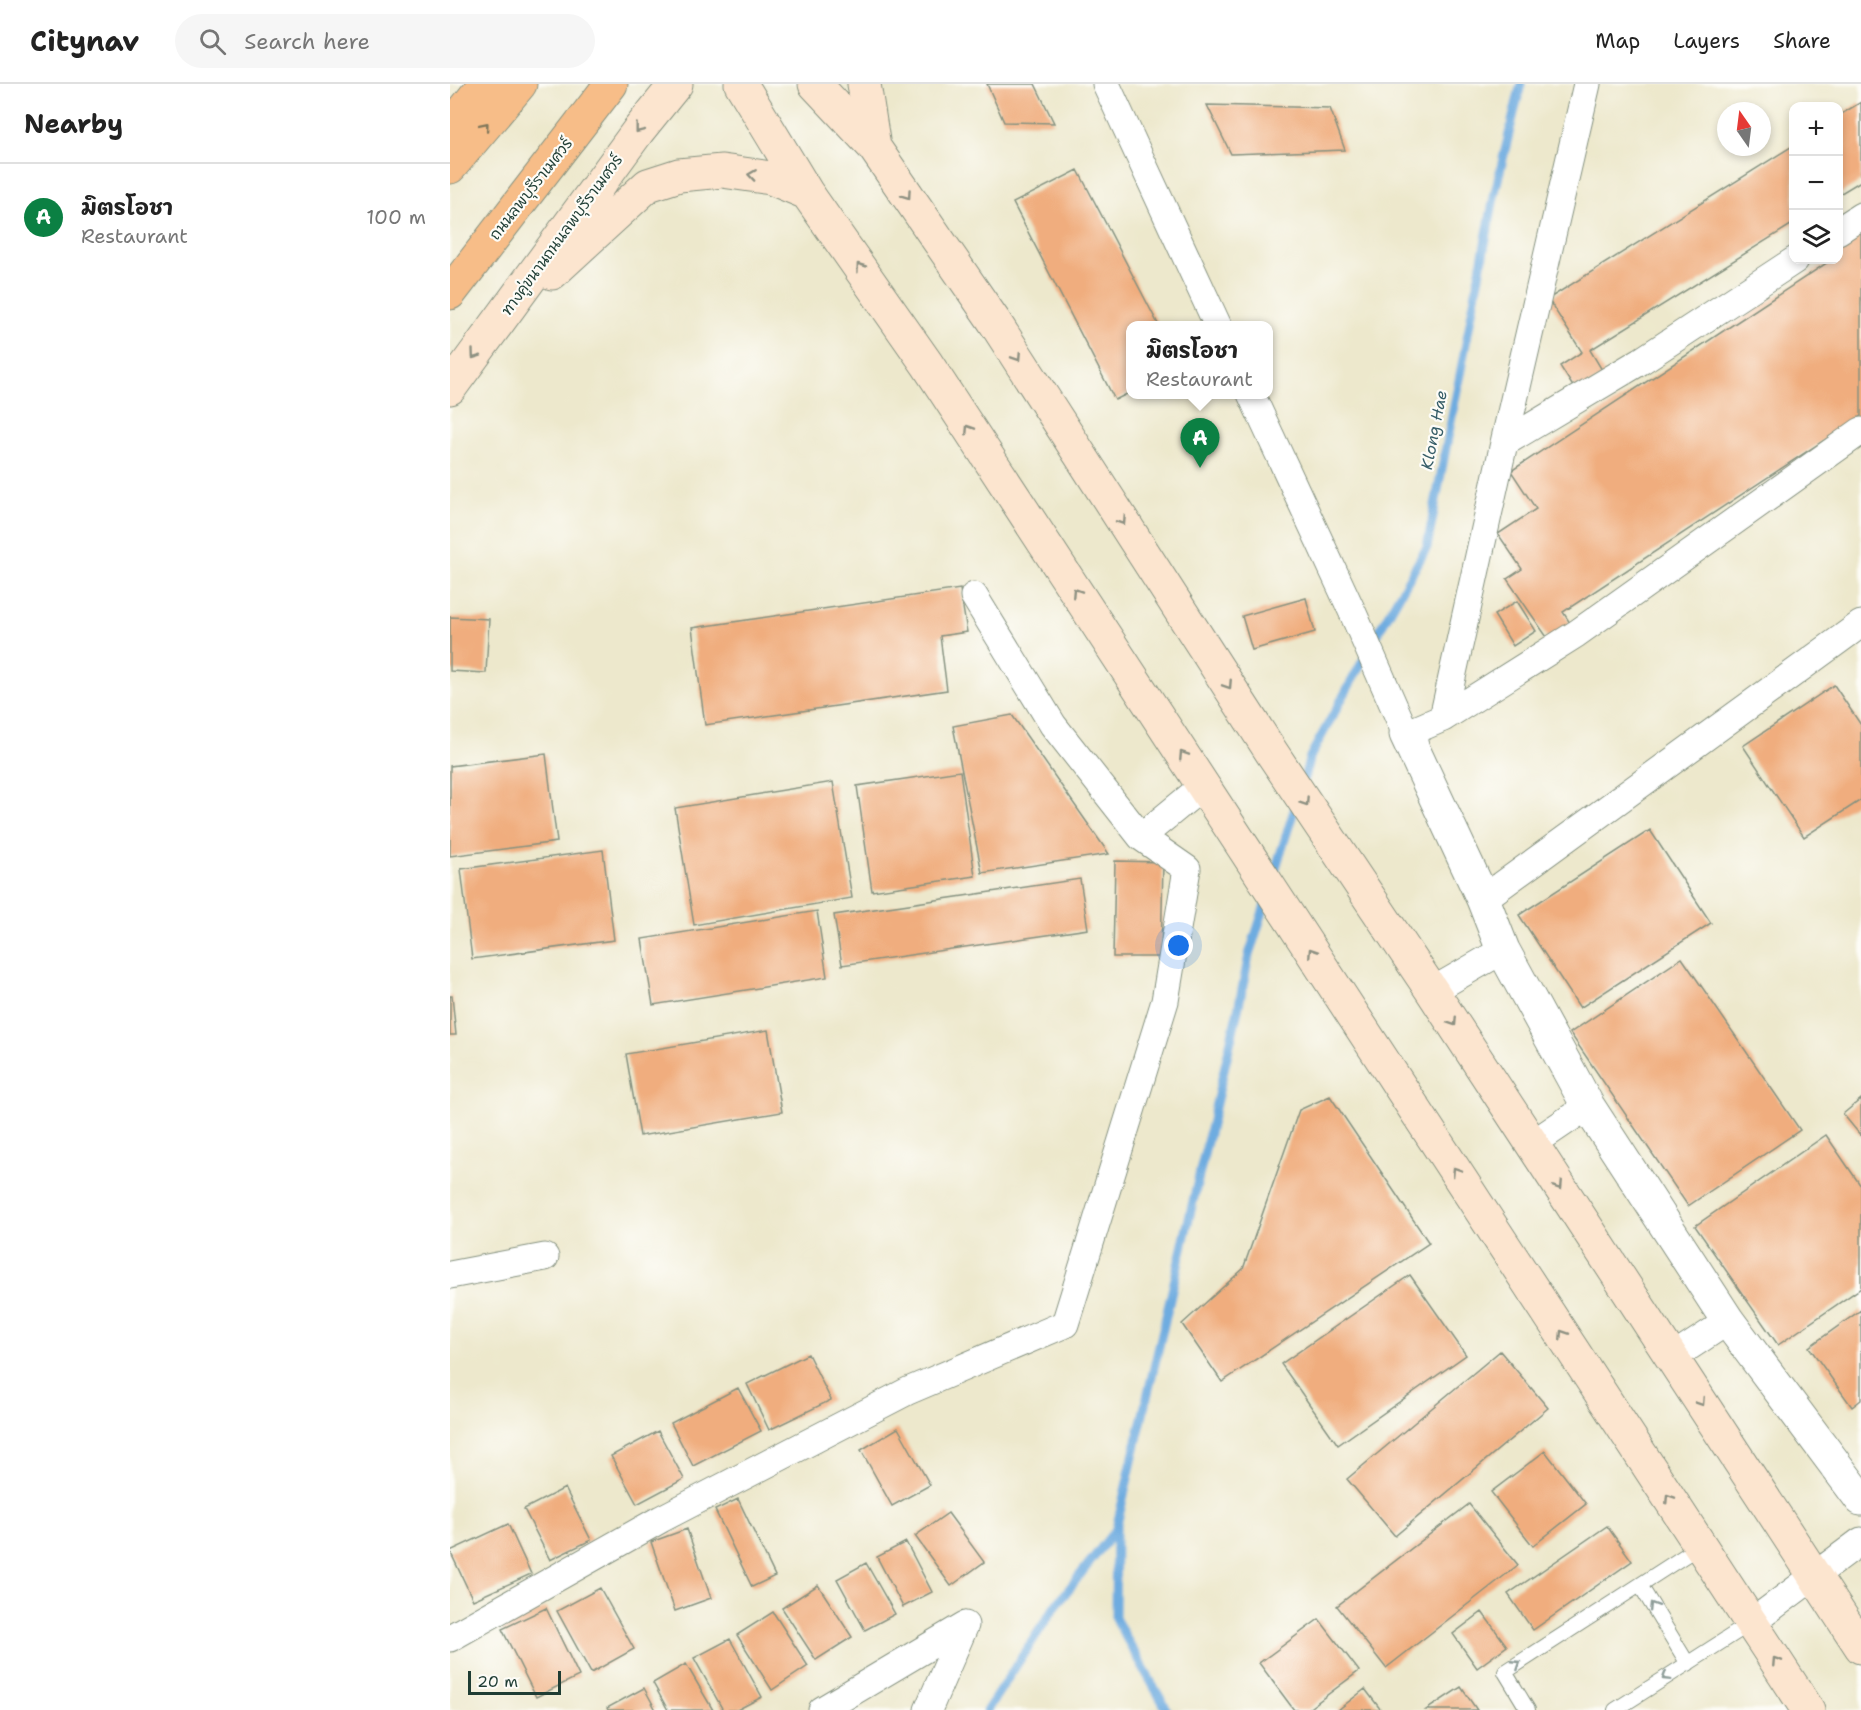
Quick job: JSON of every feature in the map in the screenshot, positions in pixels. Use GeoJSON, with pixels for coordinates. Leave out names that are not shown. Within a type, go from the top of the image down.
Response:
{"type":"FeatureCollection","features":[{"type":"Feature","properties":{"kind":"main road"},"geometry":{"type":"LineString","coordinates":[[450,128],[485,84]]}},
{"type":"Feature","properties":{"kind":"main road"},"geometry":{"type":"LineString","coordinates":[[450,167],[520,84]]}},
{"type":"Feature","properties":{"kind":"main road","name":"ถนนลพบุรีราเมศวร์"},"geometry":{"type":"LineString","coordinates":[[450,293],[611,84]]}},
{"type":"Feature","properties":{"kind":"main road","name":"ทางคู่ขนานถนนลพบุรีราเมศวร์"},"geometry":{"type":"LineString","coordinates":[[450,388],[638,131],[676,84]]}},
{"type":"Feature","properties":{"kind":"main road"},"geometry":{"type":"LineString","coordinates":[[741,84],[807,193],[927,364],[1808,1710]]}},
{"type":"Feature","properties":{"kind":"main road"},"geometry":{"type":"LineString","coordinates":[[815,84],[874,147],[994,321],[1272,753],[1432,991],[1861,1647]]}},
{"type":"Feature","properties":{"kind":"main road"},"geometry":{"type":"LineString","coordinates":[[864,84],[874,147]]}},
{"type":"Feature","properties":{"kind":"main road"},"geometry":{"type":"LineString","coordinates":[[499,322],[648,185],[679,175],[722,171],[771,178],[807,193]]}},
{"type":"Feature","properties":{"kind":"street"},"geometry":{"type":"LineString","coordinates":[[1106,84],[1216,321]]}},
{"type":"Feature","properties":{"kind":"street"},"geometry":{"type":"LineString","coordinates":[[1443,718],[1587,84]]}},
{"type":"Feature","properties":{"kind":"street"},"geometry":{"type":"LineString","coordinates":[[1843,228],[1861,216]]}},
{"type":"Feature","properties":{"kind":"street"},"geometry":{"type":"LineString","coordinates":[[1504,443],[1641,360],[1789,264]]}},
{"type":"Feature","properties":{"kind":"street"},"geometry":{"type":"LineString","coordinates":[[1253,399],[1483,900],[1503,950],[1588,1106],[1728,1321],[1861,1499]]}},
{"type":"Feature","properties":{"kind":"street"},"geometry":{"type":"LineString","coordinates":[[1406,734],[1443,718],[1576,634],[1861,431]]}},
{"type":"Feature","properties":{"kind":"street"},"geometry":{"type":"LineString","coordinates":[[450,1638],[662,1519],[898,1396],[1065,1324],[1165,1000],[1187,869],[1141,837],[1053,725],[974,596]]}},
{"type":"Feature","properties":{"kind":"street"},"geometry":{"type":"LineString","coordinates":[[1483,900],[1861,624]]}},
{"type":"Feature","properties":{"kind":"street"},"geometry":{"type":"LineString","coordinates":[[1141,837],[1209,795]]}},
{"type":"Feature","properties":{"kind":"street"},"geometry":{"type":"LineString","coordinates":[[1432,991],[1503,950]]}},
{"type":"Feature","properties":{"kind":"street"},"geometry":{"type":"LineString","coordinates":[[1532,1144],[1588,1106]]}},
{"type":"Feature","properties":{"kind":"street"},"geometry":{"type":"LineString","coordinates":[[450,1275],[545,1257]]}},
{"type":"Feature","properties":{"kind":"street"},"geometry":{"type":"LineString","coordinates":[[1672,1358],[1728,1321]]}},
{"type":"Feature","properties":{"kind":"street"},"geometry":{"type":"LineString","coordinates":[[1751,1623],[1861,1541]]}},
{"type":"Feature","properties":{"kind":"street"},"geometry":{"type":"LineString","coordinates":[[822,1710],[964,1625],[928,1710]]}},
{"type":"Feature","properties":{"kind":"lane"},"geometry":{"type":"LineString","coordinates":[[1528,1710],[1505,1672],[1700,1545]]}},
{"type":"Feature","properties":{"kind":"lane"},"geometry":{"type":"LineString","coordinates":[[1640,1585],[1688,1664]]}},
{"type":"Feature","properties":{"kind":"lane"},"geometry":{"type":"LineString","coordinates":[[1615,1710],[1751,1623]]}},
{"type":"Feature","properties":{"kind":"building"},"geometry":{"type":"Polygon","coordinates":[[[987,84],[1035,84],[1054,123],[1004,122],[987,84]]]}},
{"type":"Feature","properties":{"kind":"building"},"geometry":{"type":"Polygon","coordinates":[[[1861,102],[1861,181],[1843,192],[1843,156],[1843,113],[1861,102]]]}},
{"type":"Feature","properties":{"kind":"building"},"geometry":{"type":"Polygon","coordinates":[[[1207,105],[1330,108],[1345,150],[1231,154],[1207,105]]]}},
{"type":"Feature","properties":{"kind":"building"},"geometry":{"type":"Polygon","coordinates":[[[1789,148],[1789,226],[1590,350],[1605,375],[1577,393],[1560,366],[1582,352],[1548,299],[1789,148]]]}},
{"type":"Feature","properties":{"kind":"building"},"geometry":{"type":"Polygon","coordinates":[[[1078,170],[1156,321],[1126,321],[1126,394],[1115,400],[1013,203],[1078,170]]]}},
{"type":"Feature","properties":{"kind":"building"},"geometry":{"type":"Polygon","coordinates":[[[1861,229],[1861,416],[1563,612],[1575,631],[1553,646],[1507,579],[1522,569],[1498,534],[1536,509],[1511,471],[1825,264],[1843,264],[1843,240],[1861,229]]]}},
{"type":"Feature","properties":{"kind":"building"},"geometry":{"type":"Polygon","coordinates":[[[960,589],[967,632],[940,636],[947,690],[705,725],[692,628],[960,589]]]}},
{"type":"Feature","properties":{"kind":"building"},"geometry":{"type":"Polygon","coordinates":[[[1306,598],[1315,632],[1252,650],[1242,616],[1306,598]]]}},
{"type":"Feature","properties":{"kind":"building"},"geometry":{"type":"Polygon","coordinates":[[[1517,601],[1536,631],[1513,646],[1494,615],[1517,601]]]}},
{"type":"Feature","properties":{"kind":"building"},"geometry":{"type":"Polygon","coordinates":[[[450,617],[489,619],[486,673],[450,671],[450,617]]]}},
{"type":"Feature","properties":{"kind":"building"},"geometry":{"type":"Polygon","coordinates":[[[1834,685],[1861,725],[1861,800],[1804,837],[1743,746],[1834,685]]]}},
{"type":"Feature","properties":{"kind":"building"},"geometry":{"type":"Polygon","coordinates":[[[1012,715],[1109,854],[982,873],[953,726],[1012,715]]]}},
{"type":"Feature","properties":{"kind":"building"},"geometry":{"type":"Polygon","coordinates":[[[546,754],[557,842],[450,856],[450,766],[546,754]]]}},
{"type":"Feature","properties":{"kind":"building"},"geometry":{"type":"Polygon","coordinates":[[[960,771],[975,876],[872,891],[857,786],[960,771]]]}},
{"type":"Feature","properties":{"kind":"building"},"geometry":{"type":"Polygon","coordinates":[[[833,782],[852,898],[694,925],[675,808],[833,782]]]}},
{"type":"Feature","properties":{"kind":"building"},"geometry":{"type":"Polygon","coordinates":[[[1650,830],[1711,923],[1580,1008],[1519,915],[1650,830]]]}},
{"type":"Feature","properties":{"kind":"building"},"geometry":{"type":"Polygon","coordinates":[[[603,850],[614,940],[472,959],[461,869],[603,850]]]}},
{"type":"Feature","properties":{"kind":"building"},"geometry":{"type":"Polygon","coordinates":[[[1115,861],[1163,862],[1161,957],[1113,957],[1115,861]]]}},
{"type":"Feature","properties":{"kind":"building"},"geometry":{"type":"Polygon","coordinates":[[[1080,879],[1088,929],[842,965],[834,915],[1080,879]]]}},
{"type":"Feature","properties":{"kind":"building"},"geometry":{"type":"Polygon","coordinates":[[[817,911],[827,977],[653,1005],[642,939],[817,911]]]}},
{"type":"Feature","properties":{"kind":"building"},"geometry":{"type":"Polygon","coordinates":[[[1682,958],[1800,1130],[1688,1206],[1570,1033],[1682,958]]]}},
{"type":"Feature","properties":{"kind":"building"},"geometry":{"type":"Polygon","coordinates":[[[450,996],[452,996],[456,1035],[450,1035],[450,996]]]}},
{"type":"Feature","properties":{"kind":"building"},"geometry":{"type":"Polygon","coordinates":[[[768,1030],[782,1112],[640,1136],[626,1054],[768,1030]]]}},
{"type":"Feature","properties":{"kind":"building"},"geometry":{"type":"Polygon","coordinates":[[[1330,1096],[1429,1243],[1222,1382],[1182,1324],[1243,1269],[1299,1110],[1330,1096]]]}},
{"type":"Feature","properties":{"kind":"building"},"geometry":{"type":"Polygon","coordinates":[[[1861,1099],[1861,1136],[1843,1114],[1861,1099]]]}},
{"type":"Feature","properties":{"kind":"building"},"geometry":{"type":"Polygon","coordinates":[[[1826,1135],[1861,1186],[1861,1288],[1778,1345],[1695,1226],[1826,1135]]]}},
{"type":"Feature","properties":{"kind":"building"},"geometry":{"type":"Polygon","coordinates":[[[1410,1275],[1466,1355],[1338,1445],[1281,1364],[1410,1275]]]}},
{"type":"Feature","properties":{"kind":"building"},"geometry":{"type":"Polygon","coordinates":[[[1861,1310],[1861,1400],[1852,1407],[1809,1347],[1861,1310]]]}},
{"type":"Feature","properties":{"kind":"building"},"geometry":{"type":"Polygon","coordinates":[[[1500,1351],[1548,1408],[1395,1536],[1347,1479],[1500,1351]]]}},
{"type":"Feature","properties":{"kind":"building"},"geometry":{"type":"Polygon","coordinates":[[[808,1354],[831,1400],[769,1430],[747,1384],[808,1354]]]}},
{"type":"Feature","properties":{"kind":"building"},"geometry":{"type":"Polygon","coordinates":[[[738,1388],[761,1431],[693,1466],[671,1423],[738,1388]]]}},
{"type":"Feature","properties":{"kind":"building"},"geometry":{"type":"Polygon","coordinates":[[[898,1428],[930,1485],[892,1506],[861,1450],[898,1428]]]}},
{"type":"Feature","properties":{"kind":"building"},"geometry":{"type":"Polygon","coordinates":[[[658,1431],[684,1479],[637,1504],[611,1456],[658,1431]]]}},
{"type":"Feature","properties":{"kind":"building"},"geometry":{"type":"Polygon","coordinates":[[[1545,1451],[1586,1504],[1533,1546],[1491,1492],[1545,1451]]]}},
{"type":"Feature","properties":{"kind":"building"},"geometry":{"type":"Polygon","coordinates":[[[565,1488],[591,1540],[550,1560],[524,1509],[565,1488]]]}},
{"type":"Feature","properties":{"kind":"building"},"geometry":{"type":"Polygon","coordinates":[[[738,1499],[775,1576],[752,1587],[715,1510],[738,1499]]]}},
{"type":"Feature","properties":{"kind":"building"},"geometry":{"type":"Polygon","coordinates":[[[1469,1504],[1518,1565],[1386,1668],[1337,1606],[1469,1504]]]}},
{"type":"Feature","properties":{"kind":"building"},"geometry":{"type":"Polygon","coordinates":[[[948,1513],[984,1562],[951,1586],[915,1536],[948,1513]]]}},
{"type":"Feature","properties":{"kind":"building"},"geometry":{"type":"Polygon","coordinates":[[[508,1524],[531,1574],[473,1600],[450,1551],[508,1524]]]}},
{"type":"Feature","properties":{"kind":"building"},"geometry":{"type":"Polygon","coordinates":[[[1607,1526],[1632,1561],[1533,1630],[1508,1594],[1607,1526]]]}},
{"type":"Feature","properties":{"kind":"building"},"geometry":{"type":"Polygon","coordinates":[[[687,1529],[711,1598],[675,1611],[651,1542],[687,1529]]]}},
{"type":"Feature","properties":{"kind":"building"},"geometry":{"type":"Polygon","coordinates":[[[906,1542],[932,1592],[903,1607],[877,1557],[906,1542]]]}},
{"type":"Feature","properties":{"kind":"building"},"geometry":{"type":"Polygon","coordinates":[[[866,1563],[895,1614],[865,1630],[837,1579],[866,1563]]]}},
{"type":"Feature","properties":{"kind":"building"},"geometry":{"type":"Polygon","coordinates":[[[818,1585],[852,1637],[816,1660],[782,1608],[818,1585]]]}},
{"type":"Feature","properties":{"kind":"building"},"geometry":{"type":"Polygon","coordinates":[[[600,1588],[634,1649],[591,1673],[557,1611],[600,1588]]]}},
{"type":"Feature","properties":{"kind":"building"},"geometry":{"type":"Polygon","coordinates":[[[546,1608],[579,1676],[536,1697],[502,1629],[546,1608]]]}},
{"type":"Feature","properties":{"kind":"building"},"geometry":{"type":"Polygon","coordinates":[[[773,1612],[808,1666],[772,1690],[737,1635],[773,1612]]]}},
{"type":"Feature","properties":{"kind":"building"},"geometry":{"type":"Polygon","coordinates":[[[1482,1612],[1507,1646],[1477,1668],[1453,1634],[1482,1612]]]}},
{"type":"Feature","properties":{"kind":"building"},"geometry":{"type":"Polygon","coordinates":[[[1319,1619],[1359,1671],[1307,1710],[1294,1710],[1259,1663],[1319,1619]]]}},
{"type":"Feature","properties":{"kind":"building"},"geometry":{"type":"Polygon","coordinates":[[[730,1639],[762,1697],[737,1710],[723,1710],[694,1658],[730,1639]]]}},
{"type":"Feature","properties":{"kind":"building"},"geometry":{"type":"Polygon","coordinates":[[[686,1664],[713,1710],[668,1710],[653,1683],[686,1664]]]}},
{"type":"Feature","properties":{"kind":"building"},"geometry":{"type":"Polygon","coordinates":[[[1461,1687],[1477,1710],[1426,1710],[1461,1687]]]}},
{"type":"Feature","properties":{"kind":"building"},"geometry":{"type":"Polygon","coordinates":[[[644,1688],[656,1710],[608,1710],[607,1708],[644,1688]]]}},
{"type":"Feature","properties":{"kind":"building"},"geometry":{"type":"Polygon","coordinates":[[[1365,1689],[1381,1710],[1338,1710],[1365,1689]]]}},
{"type":"Feature","properties":{"kind":"waterway","name":"Klong Hae"},"geometry":{"type":"LineString","coordinates":[[1372,643],[1427,547],[1495,192],[1521,84]]}},
{"type":"Feature","properties":{"kind":"waterway","name":"Klong Hae"},"geometry":{"type":"LineString","coordinates":[[1303,782],[1310,757],[1366,655]]}},
{"type":"Feature","properties":{"kind":"waterway"},"geometry":{"type":"LineString","coordinates":[[1273,877],[1296,804]]}},
{"type":"Feature","properties":{"kind":"waterway"},"geometry":{"type":"LineString","coordinates":[[987,1710],[1054,1608],[1116,1529],[1249,955],[1267,899]]}},
{"type":"Feature","properties":{"kind":"waterway"},"geometry":{"type":"LineString","coordinates":[[1116,1529],[1115,1618],[1167,1710]]}},
{"type":"Feature","properties":{"kind":"place","name":"มิตรโอชา"},"geometry":{"type":"Point","coordinates":[1200,468]}}]}
